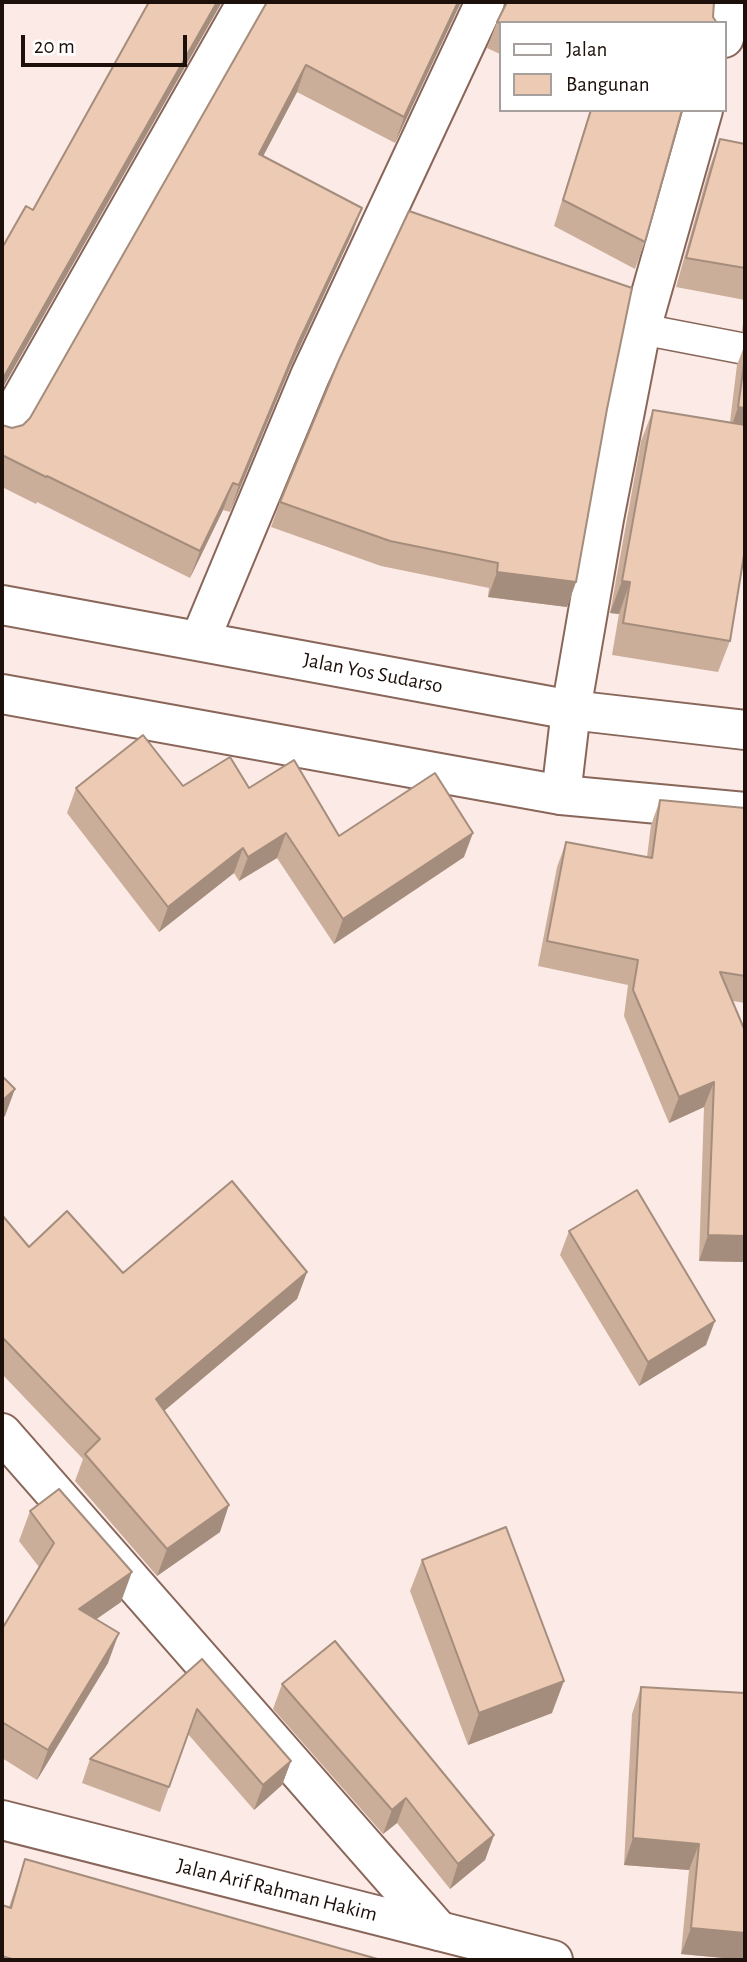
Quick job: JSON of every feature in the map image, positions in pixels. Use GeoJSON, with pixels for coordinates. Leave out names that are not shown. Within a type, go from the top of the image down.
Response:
{"type":"FeatureCollection","features":[{"type":"Feature","properties":{"kind":"street"},"geometry":{"type":"LineString","coordinates":[[2,433],[247,2]]}},
{"type":"Feature","properties":{"kind":"street"},"geometry":{"type":"LineString","coordinates":[[200,640],[310,376],[485,2]]}},
{"type":"Feature","properties":{"kind":"street"},"geometry":{"type":"LineString","coordinates":[[726,31],[735,2]]}},
{"type":"Feature","properties":{"kind":"street"},"geometry":{"type":"LineString","coordinates":[[561,795],[571,710],[606,507],[641,330],[702,112]]}},
{"type":"Feature","properties":{"kind":"street","name":"Jalan Yos Sudarso"},"geometry":{"type":"LineString","coordinates":[[2,605],[571,710],[745,730]]}},
{"type":"Feature","properties":{"kind":"street"},"geometry":{"type":"LineString","coordinates":[[2,694],[561,795],[745,812]]}},
{"type":"Feature","properties":{"kind":"street"},"geometry":{"type":"LineString","coordinates":[[2,1433],[439,1931]]}},
{"type":"Feature","properties":{"kind":"street","name":"Jalan Arif Rahman Hakim"},"geometry":{"type":"LineString","coordinates":[[2,1820],[553,1960]]}},
{"type":"Feature","properties":{"kind":"lane"},"geometry":{"type":"LineString","coordinates":[[641,330],[745,349]]}},
{"type":"Feature","properties":{"kind":"building"},"geometry":{"type":"Polygon","coordinates":[[[149,2],[217,2],[2,380],[2,248],[26,206],[33,210],[149,2]]]}},
{"type":"Feature","properties":{"kind":"building"},"geometry":{"type":"Polygon","coordinates":[[[267,2],[458,2],[404,117],[306,65],[259,154],[362,208],[299,341],[239,485],[233,483],[200,551],[2,455],[2,425],[12,428],[23,425],[30,418],[267,2]]]}},
{"type":"Feature","properties":{"kind":"building"},"geometry":{"type":"Polygon","coordinates":[[[507,2],[714,2],[713,17],[716,21],[498,21],[507,2]]]}},
{"type":"Feature","properties":{"kind":"building"},"geometry":{"type":"Polygon","coordinates":[[[590,112],[681,112],[645,242],[563,200],[590,112]]]}},
{"type":"Feature","properties":{"kind":"building"},"geometry":{"type":"Polygon","coordinates":[[[720,139],[745,144],[745,268],[686,258],[720,139]]]}},
{"type":"Feature","properties":{"kind":"building"},"geometry":{"type":"Polygon","coordinates":[[[409,211],[632,288],[576,582],[497,572],[498,563],[390,541],[280,502],[339,360],[409,211]]]}},
{"type":"Feature","properties":{"kind":"building"},"geometry":{"type":"Polygon","coordinates":[[[745,357],[745,408],[738,407],[745,357]]]}},
{"type":"Feature","properties":{"kind":"building"},"geometry":{"type":"Polygon","coordinates":[[[653,410],[745,425],[745,549],[730,641],[623,623],[630,582],[622,581],[653,410]]]}},
{"type":"Feature","properties":{"kind":"building"},"geometry":{"type":"Polygon","coordinates":[[[143,735],[183,786],[230,757],[249,788],[294,760],[339,836],[435,773],[473,833],[343,919],[286,833],[248,857],[243,848],[168,907],[76,788],[143,735]]]}},
{"type":"Feature","properties":{"kind":"building"},"geometry":{"type":"Polygon","coordinates":[[[660,800],[745,808],[745,976],[720,972],[745,1031],[745,1236],[708,1235],[714,1082],[679,1097],[633,990],[638,960],[547,941],[566,842],[652,858],[660,800]]]}},
{"type":"Feature","properties":{"kind":"building"},"geometry":{"type":"Polygon","coordinates":[[[2,1076],[15,1089],[2,1101],[2,1076]]]}},
{"type":"Feature","properties":{"kind":"building"},"geometry":{"type":"Polygon","coordinates":[[[232,1181],[307,1272],[156,1399],[229,1505],[167,1549],[85,1454],[100,1439],[2,1337],[2,1215],[29,1247],[67,1211],[123,1273],[232,1181]]]}},
{"type":"Feature","properties":{"kind":"building"},"geometry":{"type":"Polygon","coordinates":[[[637,1190],[715,1321],[648,1362],[569,1231],[637,1190]]]}},
{"type":"Feature","properties":{"kind":"building"},"geometry":{"type":"Polygon","coordinates":[[[59,1489],[132,1572],[79,1609],[119,1633],[48,1750],[2,1722],[2,1629],[54,1543],[30,1511],[59,1489]]]}},
{"type":"Feature","properties":{"kind":"building"},"geometry":{"type":"Polygon","coordinates":[[[506,1527],[564,1681],[479,1713],[422,1560],[506,1527]]]}},
{"type":"Feature","properties":{"kind":"building"},"geometry":{"type":"Polygon","coordinates":[[[335,1641],[494,1835],[458,1864],[406,1798],[392,1810],[282,1684],[335,1641]]]}},
{"type":"Feature","properties":{"kind":"building"},"geometry":{"type":"Polygon","coordinates":[[[202,1659],[291,1761],[263,1785],[197,1709],[169,1787],[90,1759],[202,1659]]]}},
{"type":"Feature","properties":{"kind":"building"},"geometry":{"type":"Polygon","coordinates":[[[641,1687],[745,1693],[745,1933],[691,1928],[699,1844],[633,1838],[641,1687]]]}},
{"type":"Feature","properties":{"kind":"building"},"geometry":{"type":"Polygon","coordinates":[[[25,1859],[381,1960],[15,1960],[2,1956],[2,1905],[11,1908],[25,1859]]]}}]}
